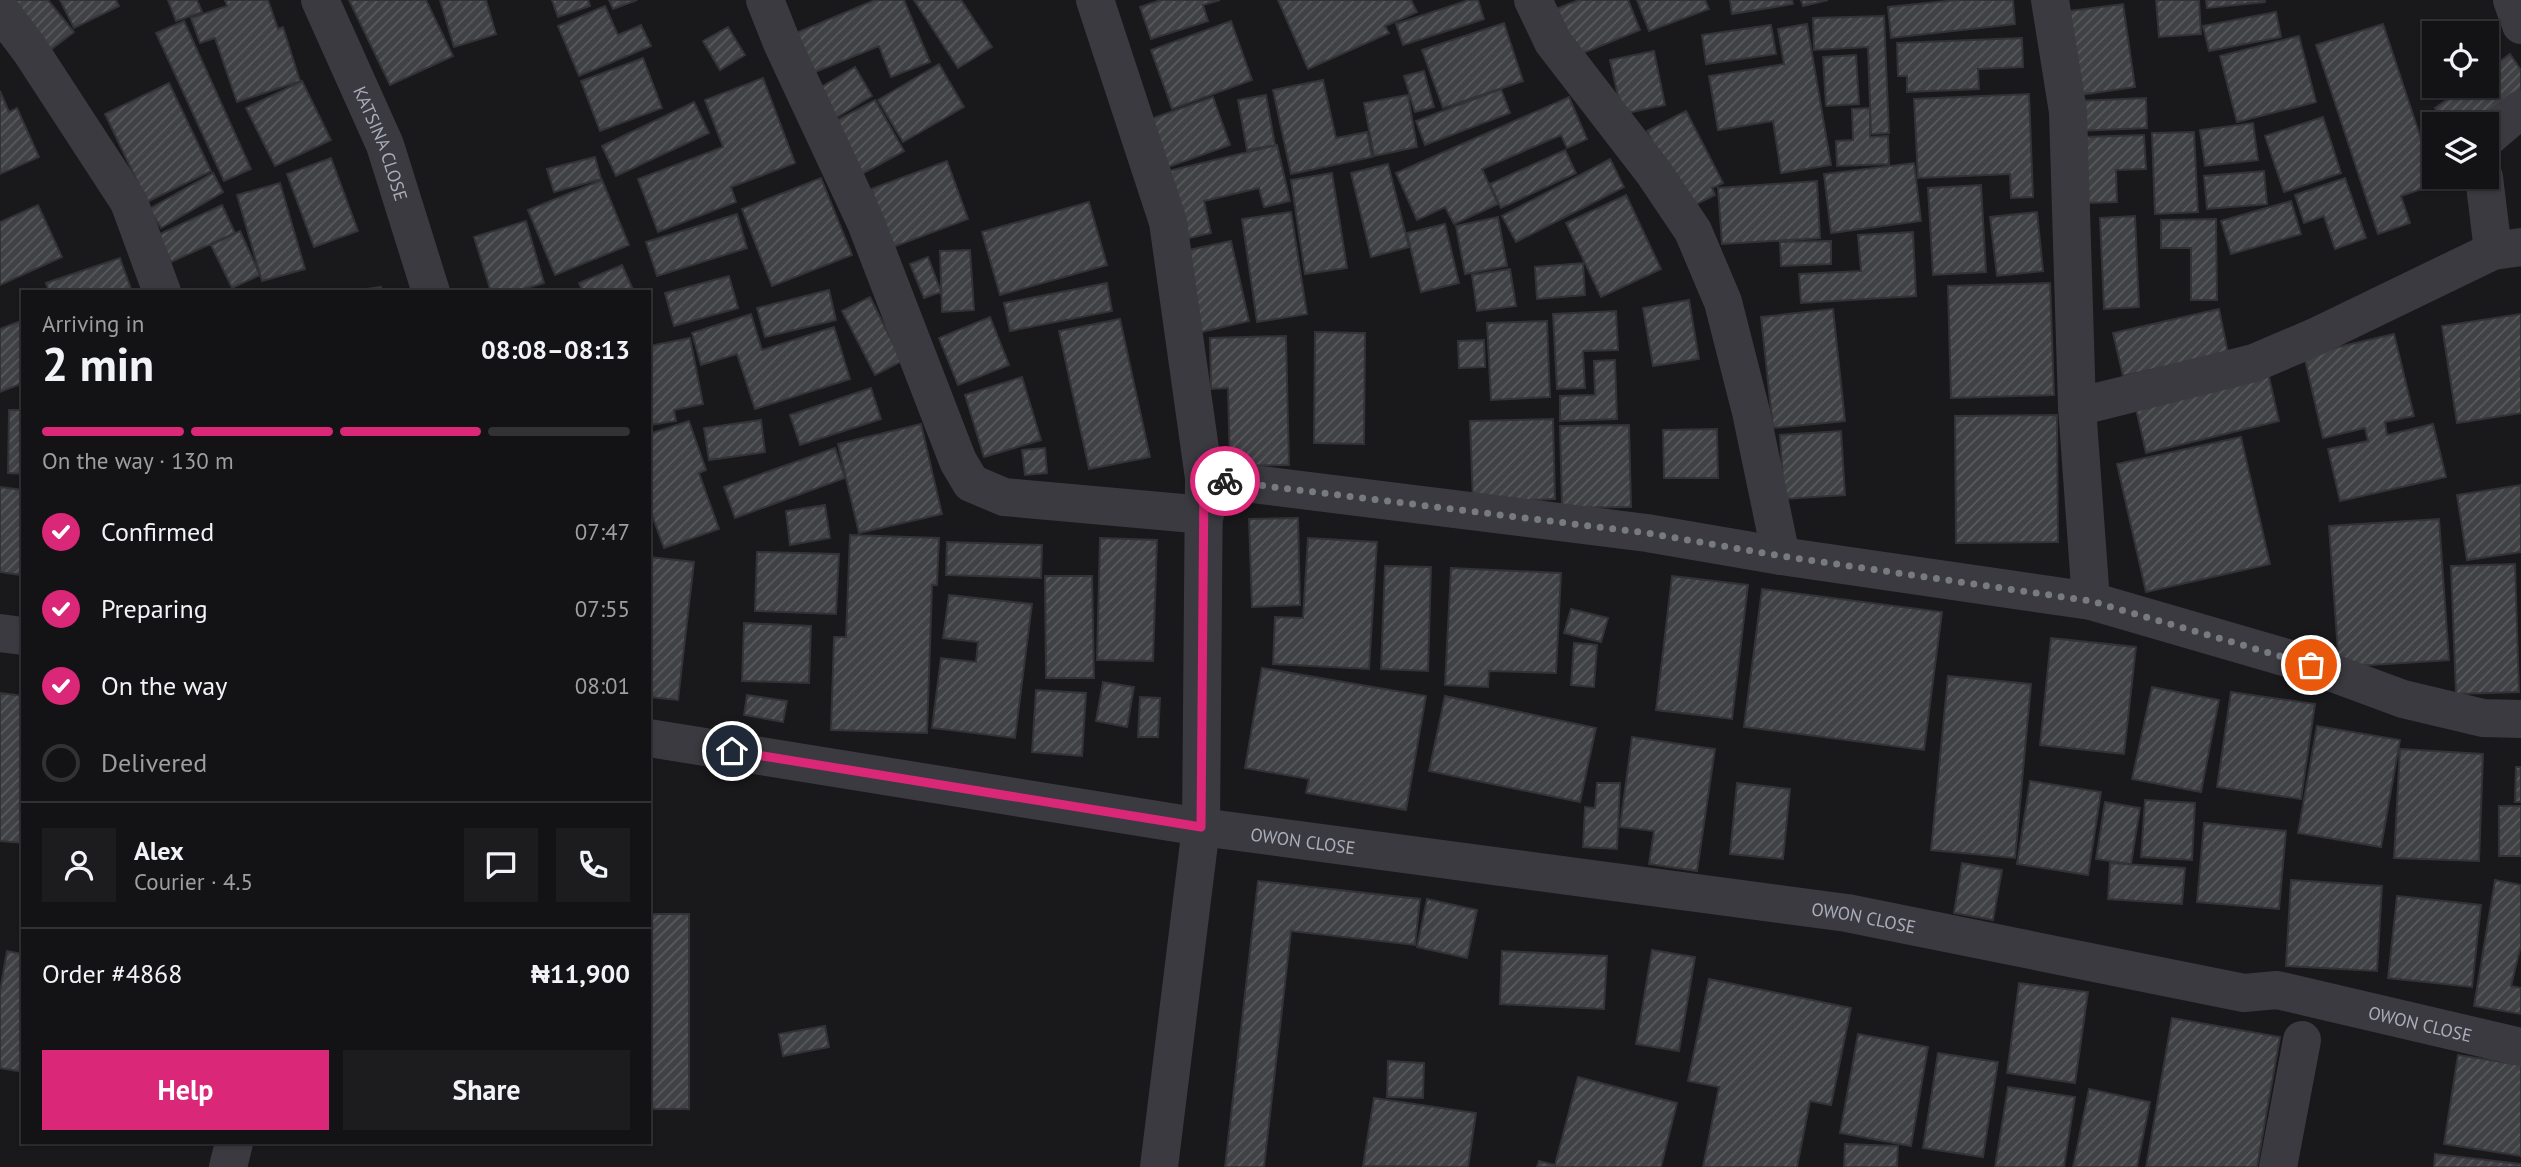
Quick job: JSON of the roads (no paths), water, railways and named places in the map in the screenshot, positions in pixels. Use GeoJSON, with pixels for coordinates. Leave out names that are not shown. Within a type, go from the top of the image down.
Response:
{"type":"FeatureCollection","features":[{"type":"Feature","properties":{"kind":"street","name":"KATSINA CLOSE"},"geometry":{"type":"LineString","coordinates":[[320,0],[385,145],[430,290]]}},
{"type":"Feature","properties":{"kind":"street"},"geometry":{"type":"LineString","coordinates":[[765,0],[782,43],[866,223],[958,461],[971,483],[1004,497],[1205,497],[1647,533],[1781,556],[2091,601],[2311,665],[2403,699],[2483,719],[2521,719]]}},
{"type":"Feature","properties":{"kind":"street"},"geometry":{"type":"LineString","coordinates":[[1095,0],[1168,222],[1205,497],[1201,827],[1159,1167]]}},
{"type":"Feature","properties":{"kind":"street"},"geometry":{"type":"LineString","coordinates":[[1533,0],[1553,42],[1654,173],[1693,231],[1723,302],[1751,412],[1781,556]]}},
{"type":"Feature","properties":{"kind":"street"},"geometry":{"type":"LineString","coordinates":[[2050,0],[2068,111],[2077,407],[2091,601]]}},
{"type":"Feature","properties":{"kind":"street"},"geometry":{"type":"LineString","coordinates":[[2512,0],[2521,25]]}},
{"type":"Feature","properties":{"kind":"street"},"geometry":{"type":"LineString","coordinates":[[0,10],[30,50],[129,202],[161,290]]}},
{"type":"Feature","properties":{"kind":"street"},"geometry":{"type":"LineString","coordinates":[[2499,128],[2521,109]]}},
{"type":"Feature","properties":{"kind":"street"},"geometry":{"type":"LineString","coordinates":[[2077,407],[2254,363],[2507,249],[2488,189]]}},
{"type":"Feature","properties":{"kind":"street"},"geometry":{"type":"LineString","coordinates":[[0,633],[21,636]]}},
{"type":"Feature","properties":{"kind":"street","name":"OWON CLOSE"},"geometry":{"type":"LineString","coordinates":[[651,738],[1201,827],[1847,913],[2245,993],[2277,990],[2521,1048]]}},
{"type":"Feature","properties":{"kind":"street"},"geometry":{"type":"LineString","coordinates":[[2278,1167],[2302,1040]]}},
{"type":"Feature","properties":{"kind":"street"},"geometry":{"type":"LineString","coordinates":[[228,1167],[234,1144]]}}]}
